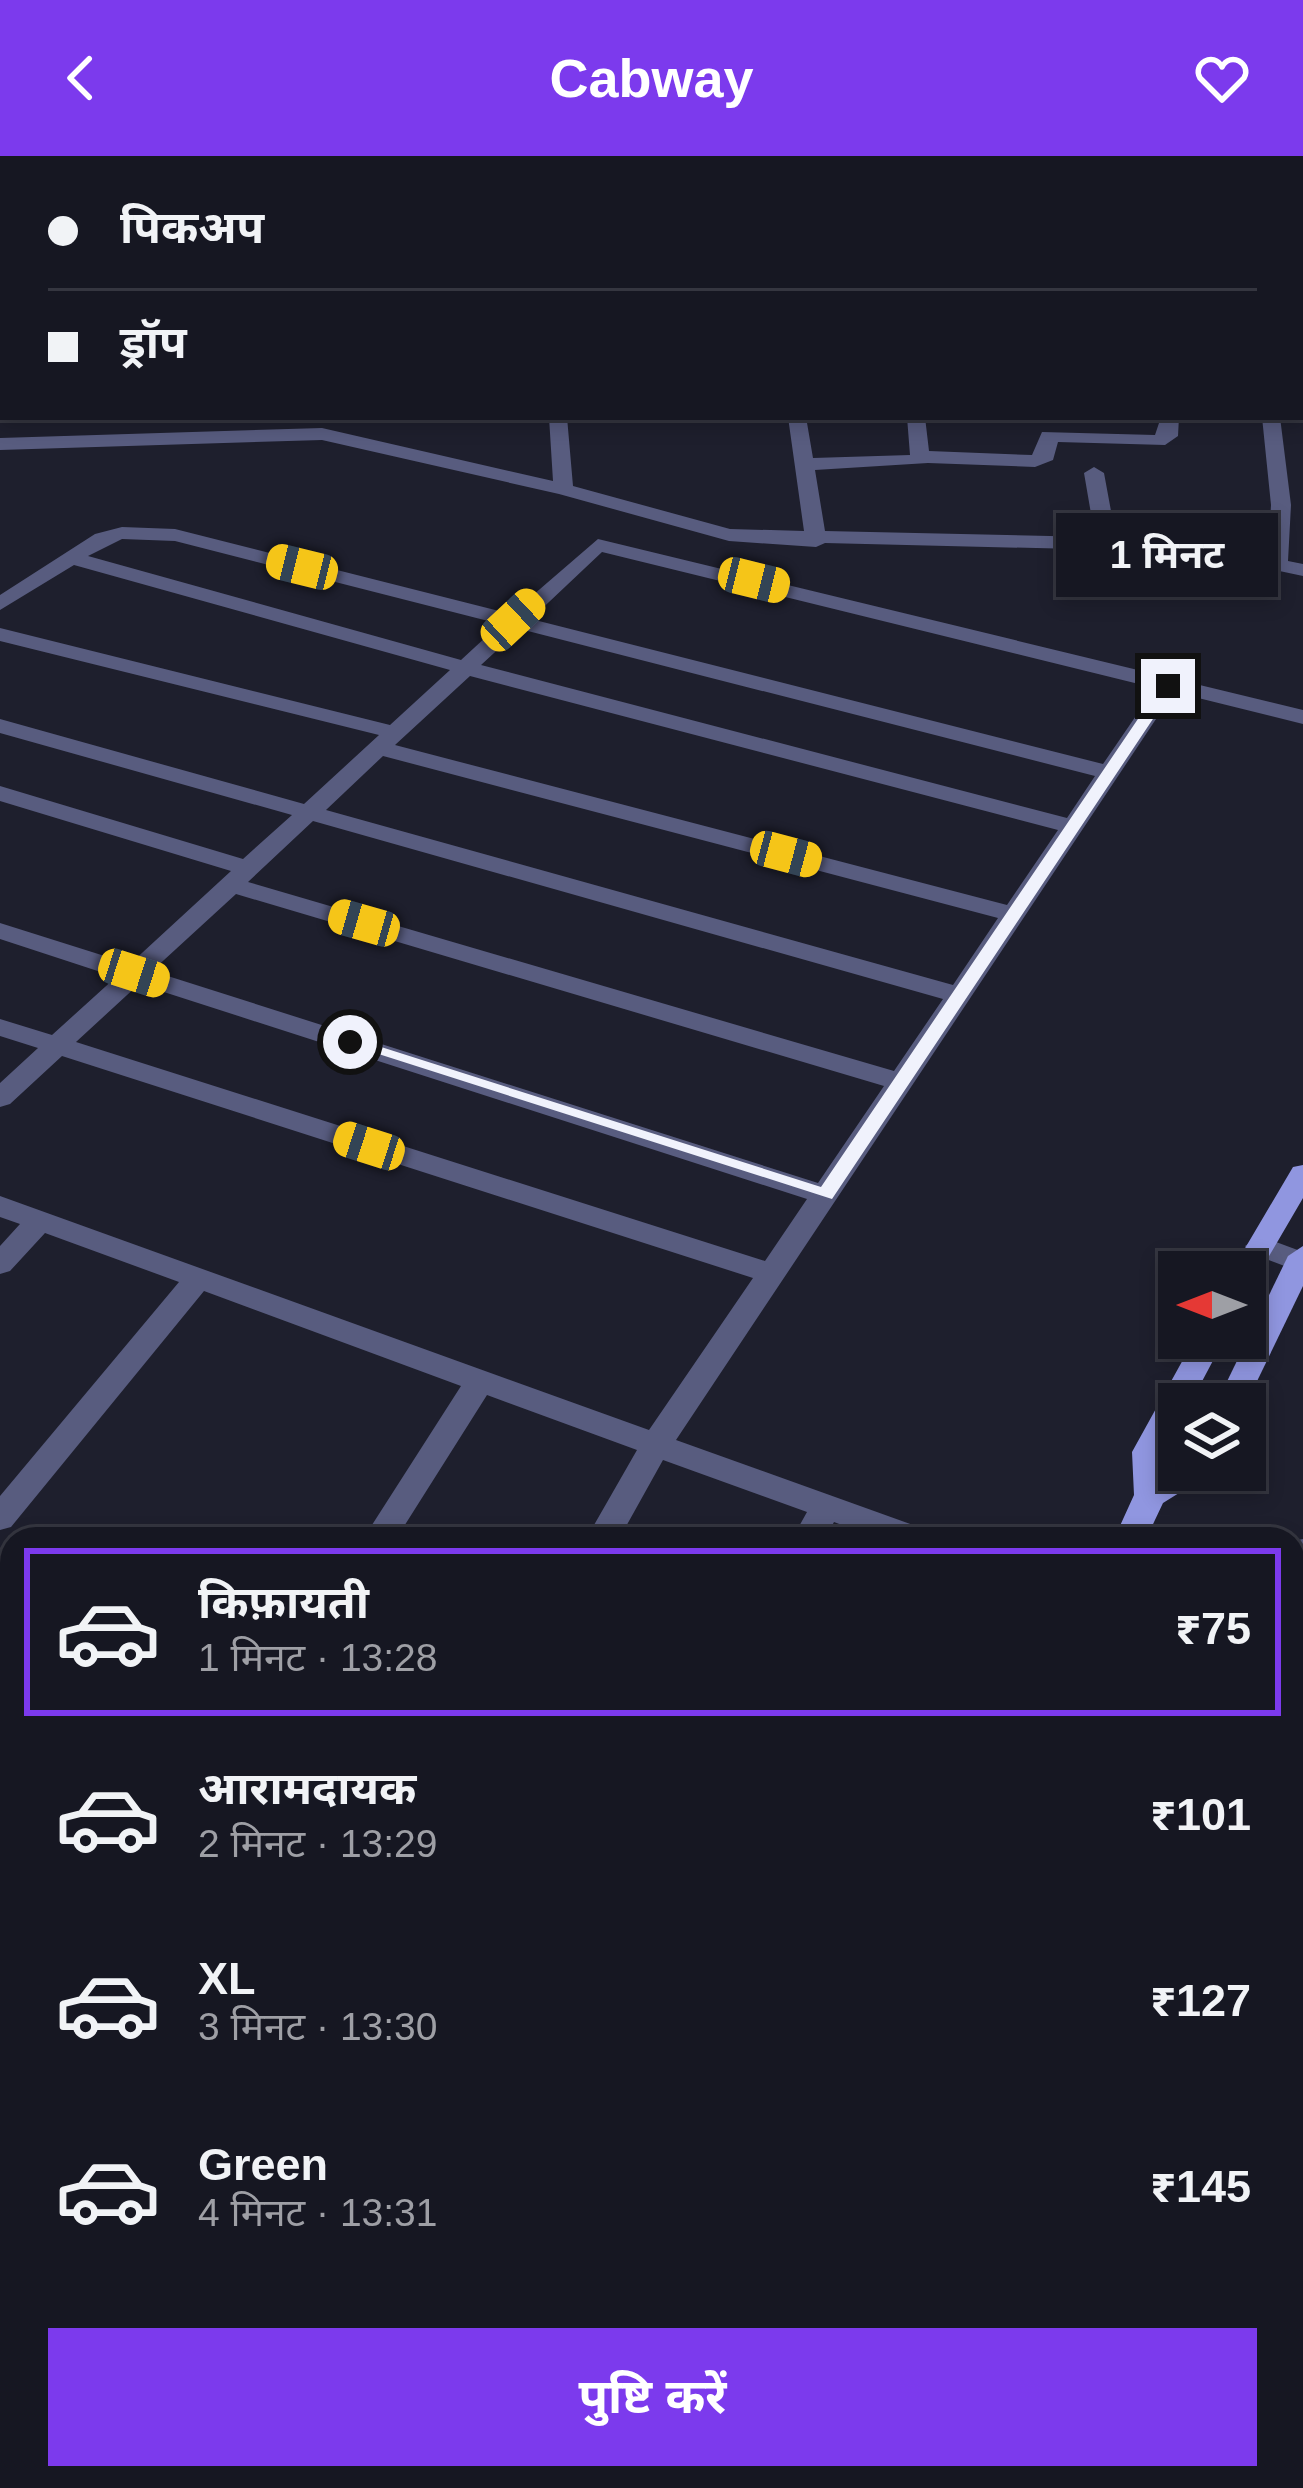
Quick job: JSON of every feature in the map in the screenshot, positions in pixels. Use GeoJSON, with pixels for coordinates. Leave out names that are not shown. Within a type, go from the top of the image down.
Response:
{"type":"FeatureCollection","features":[{"type":"Feature","properties":{"kind":"main road"},"geometry":{"type":"LineString","coordinates":[[1257,1251],[1303,1174]]}},
{"type":"Feature","properties":{"kind":"main road"},"geometry":{"type":"LineString","coordinates":[[1242,1383],[1302,1261]]}},
{"type":"Feature","properties":{"kind":"main road"},"geometry":{"type":"LineString","coordinates":[[1135,1527],[1150,1495],[1148,1452],[1199,1359]]}},
{"type":"Feature","properties":{"kind":"main road"},"geometry":{"type":"LineString","coordinates":[[1150,1495],[1158,1490]]}},
{"type":"Feature","properties":{"kind":"street"},"geometry":{"type":"LineString","coordinates":[[28,443],[34,420]]}},
{"type":"Feature","properties":{"kind":"street"},"geometry":{"type":"LineString","coordinates":[[558,420],[563,489]]}},
{"type":"Feature","properties":{"kind":"street"},"geometry":{"type":"LineString","coordinates":[[798,420],[816,541]]}},
{"type":"Feature","properties":{"kind":"street"},"geometry":{"type":"LineString","coordinates":[[806,464],[915,463],[920,457],[916,420]]}},
{"type":"Feature","properties":{"kind":"street"},"geometry":{"type":"LineString","coordinates":[[920,457],[1035,461],[1046,456],[1049,436],[1163,440],[1169,420]]}},
{"type":"Feature","properties":{"kind":"street"},"geometry":{"type":"LineString","coordinates":[[1276,420],[1278,562]]}},
{"type":"Feature","properties":{"kind":"street"},"geometry":{"type":"LineString","coordinates":[[0,444],[138,428],[352,427],[713,532],[816,541],[1199,548],[1303,570]]}},
{"type":"Feature","properties":{"kind":"street"},"geometry":{"type":"LineString","coordinates":[[1278,470],[1303,472]]}},
{"type":"Feature","properties":{"kind":"street"},"geometry":{"type":"LineString","coordinates":[[1094,473],[1107,545]]}},
{"type":"Feature","properties":{"kind":"street"},"geometry":{"type":"LineString","coordinates":[[4,596],[69,557],[122,533],[175,535],[1108,772]]}},
{"type":"Feature","properties":{"kind":"street"},"geometry":{"type":"LineString","coordinates":[[0,1098],[587,550],[616,545],[1303,717]]}},
{"type":"Feature","properties":{"kind":"street"},"geometry":{"type":"LineString","coordinates":[[69,557],[463,667],[1071,826]]}},
{"type":"Feature","properties":{"kind":"street"},"geometry":{"type":"LineString","coordinates":[[0,634],[1014,914]]}},
{"type":"Feature","properties":{"kind":"street"},"geometry":{"type":"LineString","coordinates":[[609,1527],[654,1448],[1168,686]]}},
{"type":"Feature","properties":{"kind":"street"},"geometry":{"type":"LineString","coordinates":[[0,726],[959,995]]}},
{"type":"Feature","properties":{"kind":"street"},"geometry":{"type":"LineString","coordinates":[[0,793],[238,876],[901,1082]]}},
{"type":"Feature","properties":{"kind":"street"},"geometry":{"type":"LineString","coordinates":[[0,931],[825,1195]]}},
{"type":"Feature","properties":{"kind":"street"},"geometry":{"type":"LineString","coordinates":[[0,1027],[772,1274]]}},
{"type":"Feature","properties":{"kind":"street"},"geometry":{"type":"LineString","coordinates":[[0,1206],[881,1527]]}},
{"type":"Feature","properties":{"kind":"street"},"geometry":{"type":"LineString","coordinates":[[0,1264],[40,1221]]}},
{"type":"Feature","properties":{"kind":"street"},"geometry":{"type":"LineString","coordinates":[[1266,1260],[1302,1261]]}},
{"type":"Feature","properties":{"kind":"street"},"geometry":{"type":"LineString","coordinates":[[0,1518],[198,1279]]}},
{"type":"Feature","properties":{"kind":"street"},"geometry":{"type":"LineString","coordinates":[[387,1527],[479,1383]]}},
{"type":"Feature","properties":{"kind":"street"},"geometry":{"type":"LineString","coordinates":[[815,1527],[826,1508]]}},
{"type":"Feature","properties":{"kind":"route"},"geometry":{"type":"LineString","coordinates":[[350,1042],[825,1195],[1168,686]]}}]}
